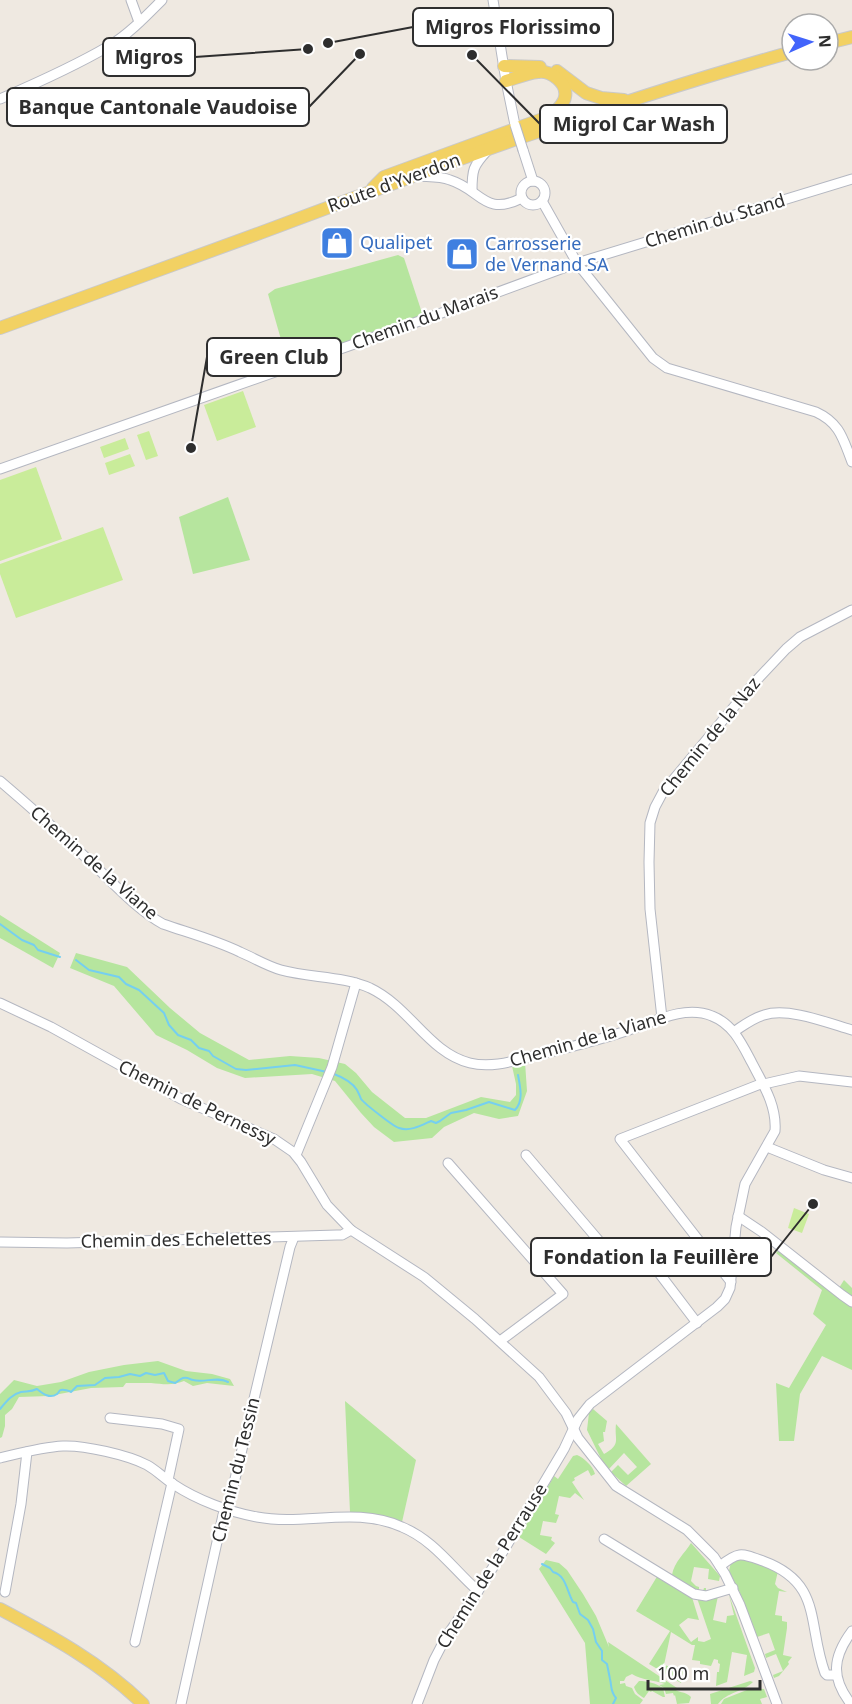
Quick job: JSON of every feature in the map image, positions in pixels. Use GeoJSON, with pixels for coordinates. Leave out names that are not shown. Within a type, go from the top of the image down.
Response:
{"type":"FeatureCollection","features":[{"type":"Feature","properties":{"kind":"main road","name":"Route d'Yverdon"},"geometry":{"type":"LineString","coordinates":[[0,328],[491,147],[628,101],[780,55]]}},
{"type":"Feature","properties":{"kind":"main road"},"geometry":{"type":"LineString","coordinates":[[504,66],[546,67],[557,71],[586,93],[602,98],[628,101]]}},
{"type":"Feature","properties":{"kind":"main road"},"geometry":{"type":"LineString","coordinates":[[370,191],[384,177],[551,116],[565,97],[564,86],[548,73],[539,72],[506,81]]}},
{"type":"Feature","properties":{"kind":"main road"},"geometry":{"type":"LineString","coordinates":[[0,1608],[85,1657],[143,1704]]}},
{"type":"Feature","properties":{"kind":"street"},"geometry":{"type":"LineString","coordinates":[[131,0],[139,22]]}},
{"type":"Feature","properties":{"kind":"street"},"geometry":{"type":"LineString","coordinates":[[0,99],[109,46],[162,0]]}},
{"type":"Feature","properties":{"kind":"street"},"geometry":{"type":"LineString","coordinates":[[493,0],[515,125],[533,181]]}},
{"type":"Feature","properties":{"kind":"street"},"geometry":{"type":"LineString","coordinates":[[472,191],[472,172],[476,162],[491,147]]}},
{"type":"Feature","properties":{"kind":"street"},"geometry":{"type":"LineString","coordinates":[[412,176],[452,180],[472,191],[488,204],[503,205],[522,198]]}},
{"type":"Feature","properties":{"kind":"street","name":"Chemin du Stand"},"geometry":{"type":"LineString","coordinates":[[578,262],[852,179]]}},
{"type":"Feature","properties":{"kind":"street"},"geometry":{"type":"LineString","coordinates":[[533,181],[540,184],[544,190],[544,198],[538,204],[531,205],[522,198],[523,187],[533,181]]}},
{"type":"Feature","properties":{"kind":"street"},"geometry":{"type":"LineString","coordinates":[[542,201],[578,262],[653,358],[661,364],[695,376],[828,417],[841,435],[852,462]]}},
{"type":"Feature","properties":{"kind":"street","name":"Chemin du Marais"},"geometry":{"type":"LineString","coordinates":[[0,469],[417,322],[578,262]]}},
{"type":"Feature","properties":{"kind":"street","name":"Chemin de la Naz"},"geometry":{"type":"LineString","coordinates":[[662,1018],[650,909],[650,829],[655,807],[663,792],[753,684],[786,649],[800,637],[852,610]]}},
{"type":"Feature","properties":{"kind":"street","name":"Chemin de la Viane"},"geometry":{"type":"LineString","coordinates":[[0,781],[44,818],[136,903],[163,924],[239,951],[281,970],[356,983],[370,988],[397,1005],[439,1048],[459,1059],[474,1064],[496,1064],[613,1035],[678,1014],[698,1012],[716,1018],[735,1031]]}},
{"type":"Feature","properties":{"kind":"street"},"geometry":{"type":"LineString","coordinates":[[296,1155],[332,1067],[356,983]]}},
{"type":"Feature","properties":{"kind":"street","name":"Chemin de Pernessy"},"geometry":{"type":"LineString","coordinates":[[0,1003],[51,1027],[181,1099],[274,1139],[296,1155],[327,1204],[351,1230],[424,1277],[526,1364],[546,1385],[566,1413],[573,1430],[599,1467],[616,1486],[687,1530],[699,1540],[720,1566],[733,1588],[777,1704]]}},
{"type":"Feature","properties":{"kind":"street"},"geometry":{"type":"LineString","coordinates":[[573,1430],[578,1419],[590,1404],[725,1299],[731,1282],[738,1216],[745,1184],[767,1148],[775,1131],[776,1121],[763,1084],[735,1031],[752,1020],[771,1013],[798,1015],[852,1030]]}},
{"type":"Feature","properties":{"kind":"street"},"geometry":{"type":"LineString","coordinates":[[731,1282],[620,1139],[763,1084],[799,1076],[852,1082]]}},
{"type":"Feature","properties":{"kind":"street"},"geometry":{"type":"LineString","coordinates":[[767,1148],[852,1178]]}},
{"type":"Feature","properties":{"kind":"street"},"geometry":{"type":"LineString","coordinates":[[526,1155],[611,1255],[637,1244],[697,1323]]}},
{"type":"Feature","properties":{"kind":"street"},"geometry":{"type":"LineString","coordinates":[[448,1163],[563,1294],[500,1341]]}},
{"type":"Feature","properties":{"kind":"street"},"geometry":{"type":"LineString","coordinates":[[738,1216],[852,1302]]}},
{"type":"Feature","properties":{"kind":"street","name":"Chemin des Echelettes"},"geometry":{"type":"LineString","coordinates":[[0,1242],[67,1243],[294,1237],[342,1235],[351,1230]]}},
{"type":"Feature","properties":{"kind":"street","name":"Chemin du Tessin"},"geometry":{"type":"LineString","coordinates":[[181,1704],[224,1515],[230,1500],[294,1237]]}},
{"type":"Feature","properties":{"kind":"street"},"geometry":{"type":"LineString","coordinates":[[110,1418],[162,1424],[179,1429],[135,1642]]}},
{"type":"Feature","properties":{"kind":"street","name":"Chemin de la Perrause"},"geometry":{"type":"LineString","coordinates":[[417,1704],[446,1637],[478,1591],[564,1449],[573,1430]]}},
{"type":"Feature","properties":{"kind":"street"},"geometry":{"type":"LineString","coordinates":[[0,1458],[51,1447],[68,1446],[103,1451],[147,1465],[196,1497],[255,1517],[284,1520],[363,1517],[392,1522],[408,1529],[431,1545],[478,1591]]}},
{"type":"Feature","properties":{"kind":"street"},"geometry":{"type":"LineString","coordinates":[[5,1592],[21,1504],[27,1452]]}},
{"type":"Feature","properties":{"kind":"street"},"geometry":{"type":"LineString","coordinates":[[604,1539],[694,1594],[706,1596],[733,1588]]}},
{"type":"Feature","properties":{"kind":"street"},"geometry":{"type":"LineString","coordinates":[[720,1566],[732,1557],[742,1554],[777,1567],[794,1579],[808,1599],[825,1673],[836,1675]]}},
{"type":"Feature","properties":{"kind":"street"},"geometry":{"type":"LineString","coordinates":[[851,1704],[840,1689],[836,1675],[840,1653],[852,1632]]}},
{"type":"Feature","properties":{"kind":"green space"},"geometry":{"type":"Polygon","coordinates":[[[398,255],[404,258],[423,316],[288,364],[268,294],[275,289],[398,255]]]}},
{"type":"Feature","properties":{"kind":"green space"},"geometry":{"type":"Polygon","coordinates":[[[243,391],[256,427],[217,441],[204,405],[243,391]]]}},
{"type":"Feature","properties":{"kind":"green space"},"geometry":{"type":"Polygon","coordinates":[[[149,431],[158,456],[146,460],[137,435],[149,431]]]}},
{"type":"Feature","properties":{"kind":"green space"},"geometry":{"type":"Polygon","coordinates":[[[125,438],[129,449],[104,458],[100,447],[125,438]]]}},
{"type":"Feature","properties":{"kind":"green space"},"geometry":{"type":"Polygon","coordinates":[[[130,454],[135,466],[109,475],[105,463],[130,454]]]}},
{"type":"Feature","properties":{"kind":"green space"},"geometry":{"type":"Polygon","coordinates":[[[36,467],[62,539],[0,561],[0,480],[36,467]]]}},
{"type":"Feature","properties":{"kind":"green space"},"geometry":{"type":"Polygon","coordinates":[[[228,497],[250,560],[193,574],[179,517],[228,497]]]}},
{"type":"Feature","properties":{"kind":"green space"},"geometry":{"type":"Polygon","coordinates":[[[103,527],[123,580],[16,618],[0,574],[0,564],[103,527]]]}},
{"type":"Feature","properties":{"kind":"green space"},"geometry":{"type":"Polygon","coordinates":[[[0,915],[60,953],[53,968],[0,938],[0,915]]]}},
{"type":"Feature","properties":{"kind":"green space"},"geometry":{"type":"Polygon","coordinates":[[[76,953],[127,967],[200,1033],[249,1060],[290,1056],[319,1058],[345,1064],[372,1092],[405,1118],[426,1118],[481,1097],[510,1102],[516,1095],[512,1066],[525,1062],[527,1091],[518,1116],[499,1119],[474,1113],[444,1127],[432,1138],[394,1142],[374,1127],[335,1081],[312,1074],[245,1078],[217,1068],[156,1035],[114,986],[70,968],[76,953]]]}},
{"type":"Feature","properties":{"kind":"green space"},"geometry":{"type":"Polygon","coordinates":[[[794,1208],[809,1214],[802,1233],[788,1228],[794,1208]]]}},
{"type":"Feature","properties":{"kind":"green space"},"geometry":{"type":"Polygon","coordinates":[[[783,1245],[839,1288],[844,1280],[852,1288],[852,1370],[822,1356],[800,1394],[794,1441],[779,1441],[776,1383],[789,1388],[826,1325],[813,1314],[822,1290],[776,1253],[783,1245]]]}},
{"type":"Feature","properties":{"kind":"green space"},"geometry":{"type":"Polygon","coordinates":[[[158,1361],[186,1371],[230,1379],[234,1386],[207,1383],[193,1386],[184,1381],[175,1384],[126,1383],[123,1387],[91,1388],[49,1396],[19,1397],[12,1409],[5,1415],[5,1426],[0,1438],[0,1394],[14,1380],[37,1386],[61,1382],[89,1372],[158,1361]]]}},
{"type":"Feature","properties":{"kind":"green space"},"geometry":{"type":"Polygon","coordinates":[[[345,1401],[416,1460],[402,1522],[376,1515],[350,1512],[345,1401]]]}},
{"type":"Feature","properties":{"kind":"green space"},"geometry":{"type":"Polygon","coordinates":[[[593,1409],[607,1421],[605,1432],[603,1432],[604,1441],[598,1444],[604,1454],[615,1444],[616,1424],[651,1464],[626,1486],[611,1472],[618,1465],[628,1475],[637,1467],[624,1453],[608,1470],[604,1465],[587,1430],[589,1413],[593,1409]]]}},
{"type":"Feature","properties":{"kind":"green space"},"geometry":{"type":"Polygon","coordinates":[[[577,1455],[588,1463],[595,1474],[591,1476],[588,1470],[574,1478],[572,1482],[584,1500],[575,1493],[570,1498],[559,1496],[555,1514],[559,1515],[556,1523],[543,1521],[540,1535],[552,1537],[551,1540],[555,1543],[546,1554],[519,1537],[554,1476],[558,1479],[573,1456],[577,1455]]]}},
{"type":"Feature","properties":{"kind":"green space"},"geometry":{"type":"Polygon","coordinates":[[[691,1543],[720,1576],[719,1581],[708,1579],[709,1569],[694,1567],[691,1581],[699,1587],[699,1590],[703,1591],[706,1588],[706,1592],[701,1591],[692,1588],[672,1575],[677,1562],[691,1543]]]}},
{"type":"Feature","properties":{"kind":"green space"},"geometry":{"type":"Polygon","coordinates":[[[740,1557],[778,1571],[775,1584],[787,1592],[779,1591],[775,1615],[782,1616],[782,1621],[787,1622],[783,1655],[792,1657],[789,1664],[779,1676],[774,1678],[773,1675],[783,1671],[776,1654],[766,1658],[765,1654],[775,1650],[769,1633],[757,1637],[729,1571],[731,1562],[740,1557]]]}},
{"type":"Feature","properties":{"kind":"green space"},"geometry":{"type":"Polygon","coordinates":[[[546,1560],[559,1563],[567,1570],[596,1616],[609,1647],[608,1642],[680,1690],[673,1688],[675,1690],[689,1695],[691,1697],[689,1703],[677,1704],[675,1695],[666,1694],[664,1688],[659,1685],[665,1684],[632,1674],[624,1681],[620,1681],[620,1684],[625,1683],[626,1686],[632,1688],[635,1694],[643,1700],[640,1704],[590,1704],[585,1643],[539,1569],[546,1560]]]}},
{"type":"Feature","properties":{"kind":"green space"},"geometry":{"type":"Polygon","coordinates":[[[658,1575],[691,1594],[699,1620],[688,1618],[679,1625],[691,1642],[698,1637],[698,1641],[704,1642],[711,1639],[697,1598],[718,1596],[713,1620],[726,1623],[727,1616],[734,1615],[729,1595],[755,1668],[754,1672],[744,1676],[747,1655],[732,1652],[727,1682],[716,1686],[720,1664],[718,1660],[714,1659],[711,1666],[692,1660],[695,1645],[671,1632],[664,1665],[683,1670],[681,1683],[649,1664],[670,1631],[636,1611],[658,1575]]]}},
{"type":"Feature","properties":{"kind":"green space"},"geometry":{"type":"Polygon","coordinates":[[[639,1681],[663,1688],[665,1697],[649,1691],[644,1698],[642,1697],[634,1687],[639,1681]]]}},
{"type":"Feature","properties":{"kind":"green space"},"geometry":{"type":"Polygon","coordinates":[[[753,1682],[718,1704],[711,1704],[710,1694],[753,1682]]]}},
{"type":"Feature","properties":{"kind":"green space"},"geometry":{"type":"Polygon","coordinates":[[[752,1688],[764,1689],[767,1697],[760,1699],[762,1704],[721,1704],[724,1699],[752,1688]]]}},
{"type":"Feature","properties":{"kind":"waterway"},"geometry":{"type":"LineString","coordinates":[[0,924],[22,940],[34,945],[38,950],[60,957]]}},
{"type":"Feature","properties":{"kind":"waterway"},"geometry":{"type":"LineString","coordinates":[[76,960],[89,970],[119,977],[126,984],[139,990],[164,1013],[169,1025],[178,1035],[191,1040],[199,1048],[209,1051],[213,1056],[236,1069],[295,1065],[327,1072]]}},
{"type":"Feature","properties":{"kind":"waterway"},"geometry":{"type":"LineString","coordinates":[[334,1074],[352,1085],[361,1099],[386,1120],[399,1128],[407,1129],[416,1128],[431,1121],[436,1123],[451,1113],[489,1102],[515,1110],[520,1102],[518,1075]]}},
{"type":"Feature","properties":{"kind":"waterway"},"geometry":{"type":"LineString","coordinates":[[0,1409],[12,1396],[21,1392],[37,1389],[52,1396],[60,1390],[71,1392],[77,1386],[95,1385],[105,1378],[130,1374],[140,1376],[146,1373],[155,1375],[164,1373],[168,1381],[175,1383],[182,1378],[228,1382]]}},
{"type":"Feature","properties":{"kind":"waterway"},"geometry":{"type":"LineString","coordinates":[[542,1564],[561,1577],[580,1614],[588,1620],[593,1629],[596,1642],[602,1651],[602,1660],[607,1664],[612,1691],[616,1698],[613,1704]]}},
{"type":"Feature","properties":{"kind":"place","name":"Migros Florissimo"},"geometry":{"type":"Point","coordinates":[328,43]}},
{"type":"Feature","properties":{"kind":"place","name":"Migros"},"geometry":{"type":"Point","coordinates":[308,49]}},
{"type":"Feature","properties":{"kind":"place","name":"Banque Cantonale Vaudoise"},"geometry":{"type":"Point","coordinates":[360,54]}},
{"type":"Feature","properties":{"kind":"place","name":"Migrol Car Wash"},"geometry":{"type":"Point","coordinates":[472,55]}},
{"type":"Feature","properties":{"kind":"place","name":"Qualipet"},"geometry":{"type":"Point","coordinates":[337,243]}},
{"type":"Feature","properties":{"kind":"place","name":"Carrosserie de Vernand SA"},"geometry":{"type":"Point","coordinates":[462,254]}},
{"type":"Feature","properties":{"kind":"place","name":"Green Club"},"geometry":{"type":"Point","coordinates":[191,448]}},
{"type":"Feature","properties":{"kind":"place","name":"Fondation la Feuillère"},"geometry":{"type":"Point","coordinates":[813,1204]}}]}
